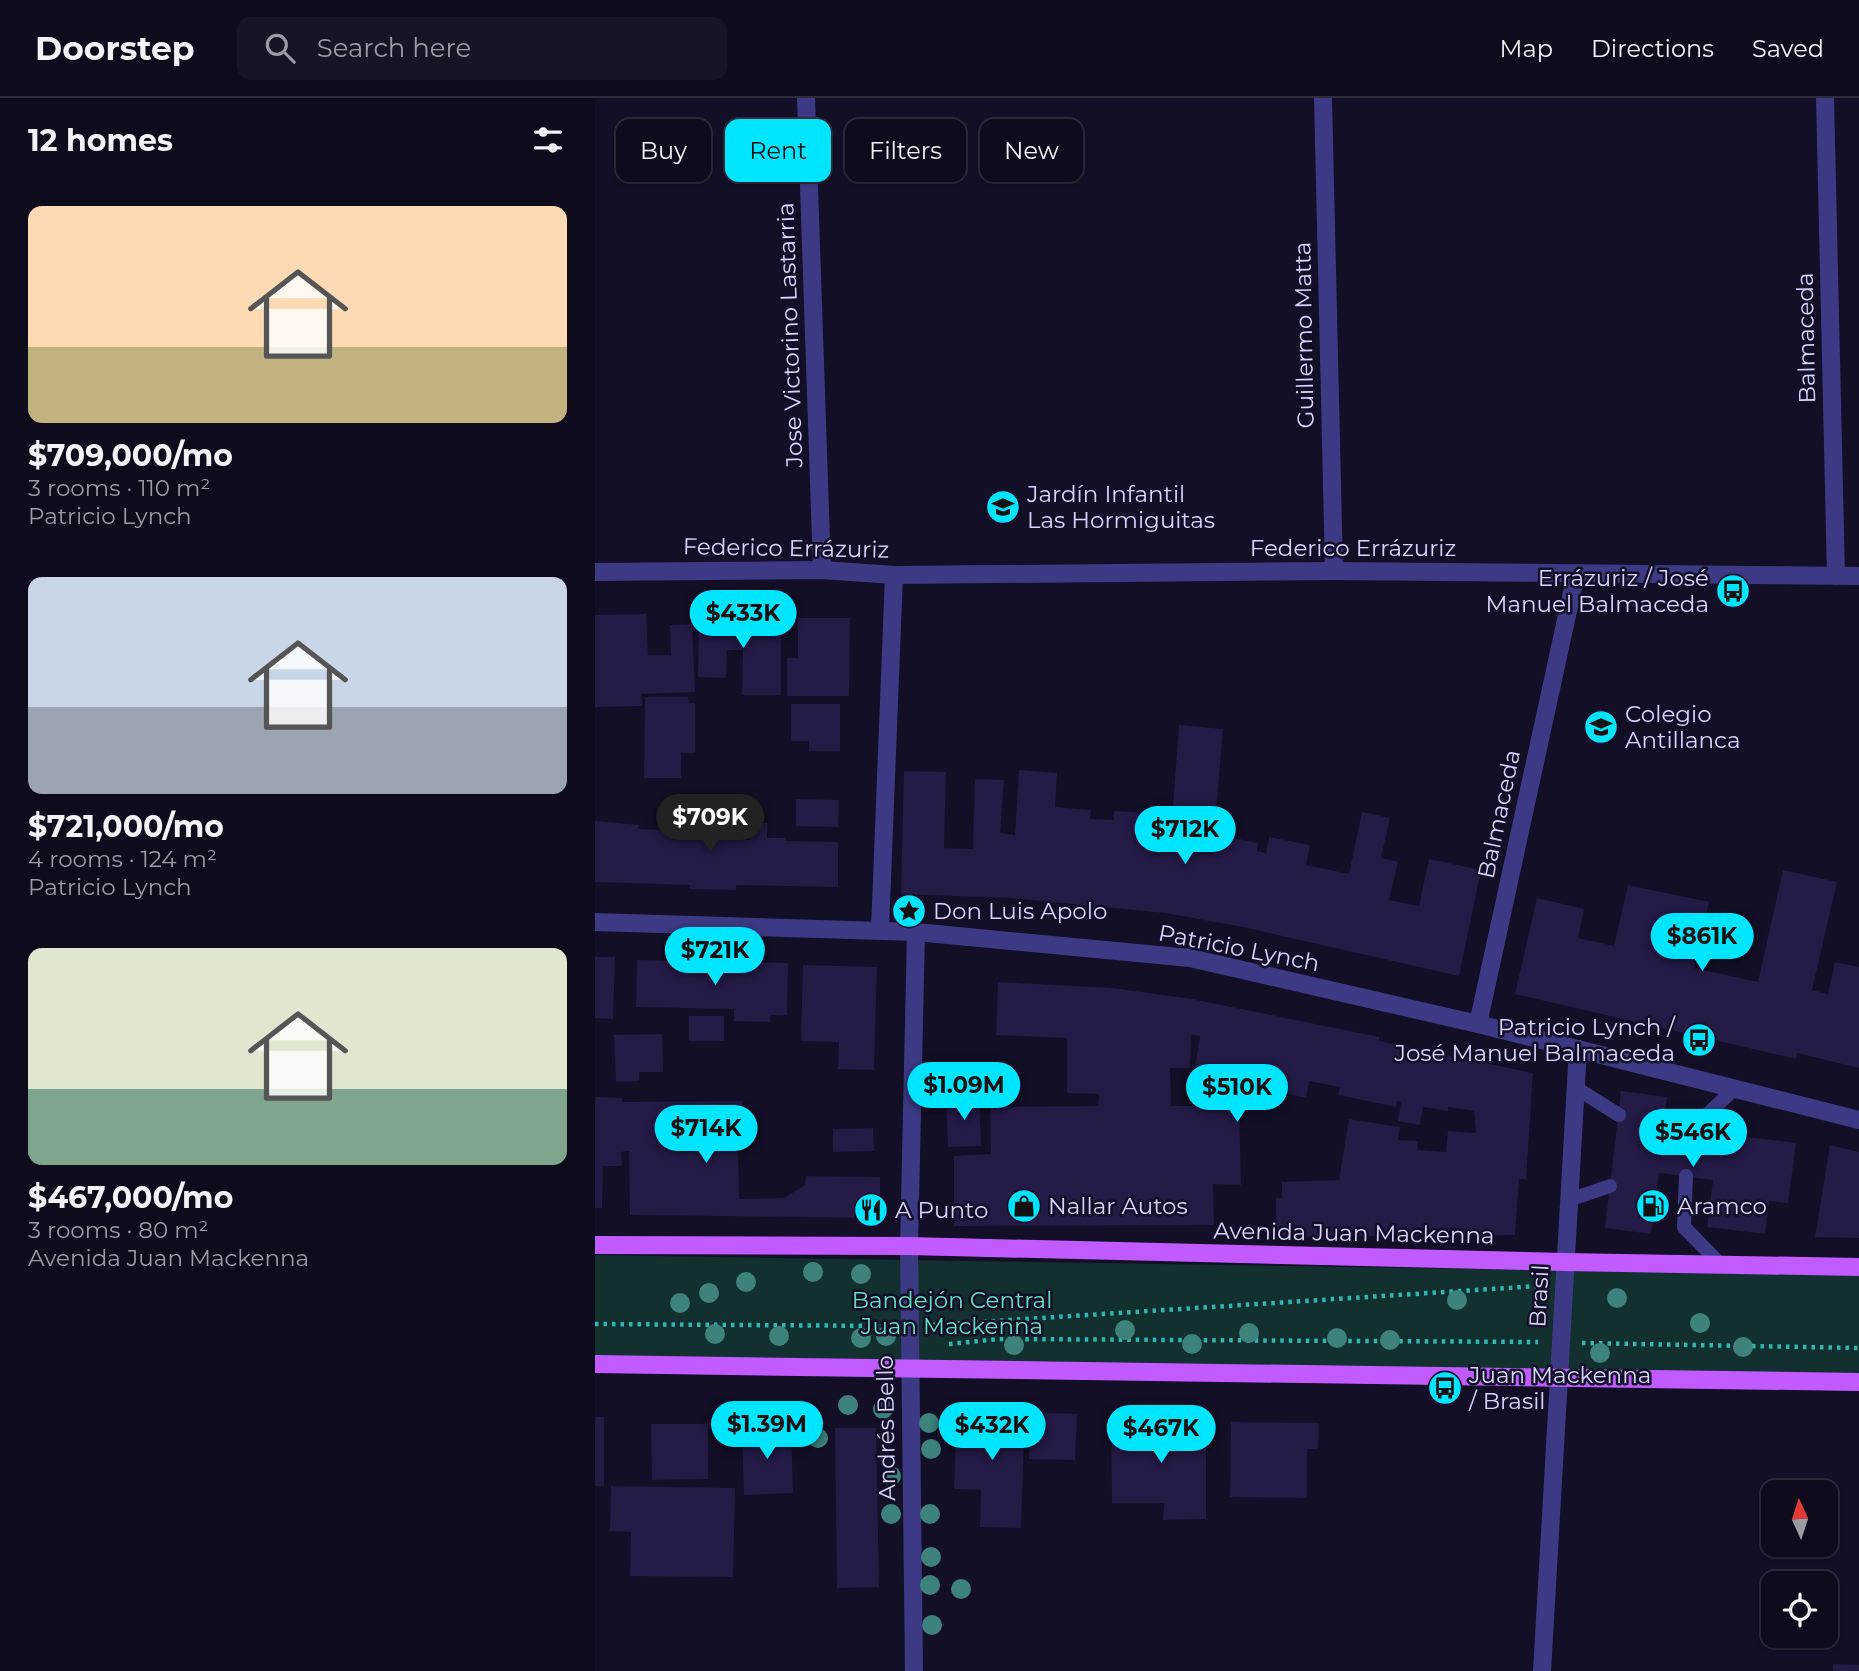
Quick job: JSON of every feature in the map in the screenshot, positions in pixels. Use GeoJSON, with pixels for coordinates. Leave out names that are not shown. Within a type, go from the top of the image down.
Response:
{"type":"FeatureCollection","features":[{"type":"Feature","properties":{"kind":"main road","name":"Avenida Juan Mackenna"},"geometry":{"type":"LineString","coordinates":[[595,1245],[909,1246],[1859,1267]]}},
{"type":"Feature","properties":{"kind":"main road"},"geometry":{"type":"LineString","coordinates":[[595,1364],[1859,1382]]}},
{"type":"Feature","properties":{"kind":"street","name":"Jose Victorino Lastarria"},"geometry":{"type":"LineString","coordinates":[[806,98],[823,570]]}},
{"type":"Feature","properties":{"kind":"street","name":"Guillermo Matta"},"geometry":{"type":"LineString","coordinates":[[1323,98],[1334,571]]}},
{"type":"Feature","properties":{"kind":"street","name":"Balmaceda"},"geometry":{"type":"LineString","coordinates":[[1825,98],[1836,576]]}},
{"type":"Feature","properties":{"kind":"street","name":"Federico Errázuriz"},"geometry":{"type":"LineString","coordinates":[[595,572],[823,570],[894,575],[1334,571],[1859,576]]}},
{"type":"Feature","properties":{"kind":"street"},"geometry":{"type":"LineString","coordinates":[[880,930],[894,575]]}},
{"type":"Feature","properties":{"kind":"street","name":"Balmaceda"},"geometry":{"type":"LineString","coordinates":[[1478,1024],[1576,575]]}},
{"type":"Feature","properties":{"kind":"street","name":"Patricio Lynch"},"geometry":{"type":"LineString","coordinates":[[595,922],[916,932],[1189,958],[1478,1024],[1859,1120]]}},
{"type":"Feature","properties":{"kind":"street","name":"Andrés Bello"},"geometry":{"type":"LineString","coordinates":[[914,1671],[909,1246],[916,932]]}},
{"type":"Feature","properties":{"kind":"street","name":"Brasil"},"geometry":{"type":"LineString","coordinates":[[1542,1671],[1578,1049]]}},
{"type":"Feature","properties":{"kind":"lane"},"geometry":{"type":"LineString","coordinates":[[1576,1088],[1619,1115]]}},
{"type":"Feature","properties":{"kind":"lane"},"geometry":{"type":"LineString","coordinates":[[1691,1130],[1734,1089]]}},
{"type":"Feature","properties":{"kind":"lane"},"geometry":{"type":"LineString","coordinates":[[1686,1176],[1684,1227],[1721,1265]]}},
{"type":"Feature","properties":{"kind":"lane"},"geometry":{"type":"LineString","coordinates":[[1569,1200],[1610,1186]]}},
{"type":"Feature","properties":{"kind":"path"},"geometry":{"type":"LineString","coordinates":[[595,1324],[909,1327],[1564,1284]]}},
{"type":"Feature","properties":{"kind":"path"},"geometry":{"type":"LineString","coordinates":[[947,1344],[999,1339],[1561,1342],[1859,1348]]}},
{"type":"Feature","properties":{"kind":"green space","name":"Bandejón Central Juan Mackenna"},"geometry":{"type":"Polygon","coordinates":[[[595,1255],[1859,1275],[1859,1374],[595,1357],[595,1255]]]}},
{"type":"Feature","properties":{"kind":"building"},"geometry":{"type":"Polygon","coordinates":[[[646,614],[648,655],[671,655],[670,625],[692,624],[695,692],[641,694],[642,706],[595,707],[595,615],[646,614]]]}},
{"type":"Feature","properties":{"kind":"building"},"geometry":{"type":"Polygon","coordinates":[[[699,615],[781,616],[781,695],[742,695],[743,650],[727,650],[726,678],[698,677],[699,615]]]}},
{"type":"Feature","properties":{"kind":"building"},"geometry":{"type":"Polygon","coordinates":[[[798,618],[850,618],[849,696],[787,696],[787,658],[798,658],[798,618]]]}},
{"type":"Feature","properties":{"kind":"building"},"geometry":{"type":"Polygon","coordinates":[[[645,697],[688,697],[689,703],[695,703],[695,753],[681,753],[681,778],[644,778],[645,697]]]}},
{"type":"Feature","properties":{"kind":"building"},"geometry":{"type":"Polygon","coordinates":[[[791,704],[840,704],[840,751],[809,751],[809,741],[791,741],[791,704]]]}},
{"type":"Feature","properties":{"kind":"building"},"geometry":{"type":"Polygon","coordinates":[[[1179,725],[1223,729],[1214,834],[1258,843],[1257,851],[1266,853],[1269,837],[1310,845],[1306,865],[1349,874],[1362,812],[1390,818],[1381,858],[1398,862],[1389,900],[1419,906],[1429,859],[1481,870],[1459,976],[1243,927],[1165,913],[1011,898],[901,894],[904,771],[946,772],[944,848],[973,849],[975,779],[1004,780],[1000,833],[1015,835],[1019,770],[1057,773],[1055,807],[1091,810],[1090,819],[1114,820],[1114,811],[1148,813],[1145,845],[1170,846],[1179,725]]]}},
{"type":"Feature","properties":{"kind":"building"},"geometry":{"type":"Polygon","coordinates":[[[709,799],[738,800],[737,840],[750,840],[750,823],[767,823],[767,838],[838,842],[838,887],[736,885],[736,890],[689,889],[690,885],[595,882],[595,821],[639,825],[638,829],[661,830],[662,814],[709,815],[709,799]]]}},
{"type":"Feature","properties":{"kind":"building"},"geometry":{"type":"Polygon","coordinates":[[[796,799],[839,800],[838,827],[796,826],[796,799]]]}},
{"type":"Feature","properties":{"kind":"building"},"geometry":{"type":"Polygon","coordinates":[[[1783,870],[1837,882],[1812,990],[1828,994],[1835,962],[1859,967],[1859,1068],[1797,1053],[1796,1059],[1515,994],[1537,898],[1584,909],[1578,938],[1614,946],[1628,885],[1709,902],[1694,968],[1758,982],[1783,870]]]}},
{"type":"Feature","properties":{"kind":"building"},"geometry":{"type":"Polygon","coordinates":[[[595,957],[615,957],[613,1019],[595,1018],[595,957]]]}},
{"type":"Feature","properties":{"kind":"building"},"geometry":{"type":"Polygon","coordinates":[[[637,960],[788,963],[787,1015],[771,1015],[770,1022],[734,1021],[734,1009],[636,1007],[637,960]]]}},
{"type":"Feature","properties":{"kind":"building"},"geometry":{"type":"Polygon","coordinates":[[[803,965],[877,967],[874,1070],[838,1069],[839,1042],[801,1041],[803,965]]]}},
{"type":"Feature","properties":{"kind":"building"},"geometry":{"type":"Polygon","coordinates":[[[998,982],[1113,988],[1192,999],[1379,1037],[1379,1041],[1533,1073],[1526,1179],[1519,1179],[1515,1235],[1276,1237],[1276,1198],[1282,1198],[1282,1182],[1339,1180],[1349,1119],[1400,1127],[1398,1140],[1418,1141],[1417,1150],[1446,1152],[1448,1131],[1476,1133],[1474,1111],[1423,1107],[1420,1125],[1398,1121],[1401,1102],[1397,1101],[1396,1107],[1338,1095],[1340,1087],[1309,1081],[1306,1098],[1194,1074],[1200,1036],[1191,1035],[1190,1068],[1170,1068],[1171,1106],[1239,1106],[1241,1185],[1213,1184],[1214,1225],[954,1226],[954,1156],[991,1154],[990,1107],[1098,1106],[1099,1094],[1067,1093],[1067,1038],[996,1035],[998,982]]]}},
{"type":"Feature","properties":{"kind":"building"},"geometry":{"type":"Polygon","coordinates":[[[689,1016],[724,1016],[724,1041],[689,1041],[689,1016]]]}},
{"type":"Feature","properties":{"kind":"building"},"geometry":{"type":"Polygon","coordinates":[[[662,1034],[663,1072],[639,1072],[639,1081],[616,1082],[614,1035],[662,1034]]]}},
{"type":"Feature","properties":{"kind":"building"},"geometry":{"type":"Polygon","coordinates":[[[1621,1091],[1667,1097],[1663,1127],[1796,1143],[1788,1203],[1769,1201],[1765,1234],[1707,1227],[1713,1180],[1659,1173],[1651,1234],[1605,1228],[1621,1091]]]}},
{"type":"Feature","properties":{"kind":"building"},"geometry":{"type":"Polygon","coordinates":[[[979,1096],[981,1146],[948,1147],[946,1098],[979,1096]]]}},
{"type":"Feature","properties":{"kind":"building"},"geometry":{"type":"Polygon","coordinates":[[[595,1097],[622,1098],[622,1102],[742,1101],[742,1150],[738,1150],[739,1199],[784,1198],[805,1185],[806,1176],[880,1177],[880,1218],[630,1215],[629,1151],[621,1152],[622,1166],[603,1166],[602,1208],[595,1208],[595,1097]]]}},
{"type":"Feature","properties":{"kind":"building"},"geometry":{"type":"Polygon","coordinates":[[[873,1128],[874,1151],[833,1152],[833,1129],[873,1128]]]}},
{"type":"Feature","properties":{"kind":"building"},"geometry":{"type":"Polygon","coordinates":[[[1830,1145],[1859,1152],[1859,1238],[1815,1237],[1830,1145]]]}},
{"type":"Feature","properties":{"kind":"building"},"geometry":{"type":"Polygon","coordinates":[[[957,1408],[1025,1410],[1021,1528],[980,1527],[981,1490],[954,1489],[957,1408]]]}},
{"type":"Feature","properties":{"kind":"building"},"geometry":{"type":"Polygon","coordinates":[[[1030,1412],[1077,1414],[1075,1460],[1029,1459],[1030,1412]]]}},
{"type":"Feature","properties":{"kind":"building"},"geometry":{"type":"Polygon","coordinates":[[[595,1417],[604,1417],[604,1486],[595,1486],[595,1417]]]}},
{"type":"Feature","properties":{"kind":"building"},"geometry":{"type":"Polygon","coordinates":[[[1111,1419],[1206,1419],[1206,1519],[1163,1520],[1164,1503],[1112,1503],[1111,1419]]]}},
{"type":"Feature","properties":{"kind":"building"},"geometry":{"type":"Polygon","coordinates":[[[1231,1422],[1319,1423],[1318,1449],[1307,1449],[1307,1498],[1230,1497],[1231,1422]]]}},
{"type":"Feature","properties":{"kind":"building"},"geometry":{"type":"Polygon","coordinates":[[[651,1424],[708,1424],[708,1479],[652,1480],[651,1424]]]}},
{"type":"Feature","properties":{"kind":"building"},"geometry":{"type":"Polygon","coordinates":[[[791,1427],[793,1493],[744,1495],[742,1428],[791,1427]]]}},
{"type":"Feature","properties":{"kind":"building"},"geometry":{"type":"Polygon","coordinates":[[[835,1428],[876,1428],[879,1587],[837,1588],[835,1428]]]}},
{"type":"Feature","properties":{"kind":"building"},"geometry":{"type":"Polygon","coordinates":[[[611,1486],[735,1488],[733,1577],[630,1576],[631,1532],[610,1531],[611,1486]]]}},
{"type":"Feature","properties":{"kind":"building"},"geometry":{"type":"Polygon","coordinates":[[[1833,1664],[1859,1665],[1859,1671],[1833,1671],[1833,1664]]]}},
{"type":"Feature","properties":{"kind":"place","name":"Jardín Infantil Las Hormiguitas"},"geometry":{"type":"Point","coordinates":[1003,507]}},
{"type":"Feature","properties":{"kind":"place","name":"Errázuriz / José Manuel Balmaceda"},"geometry":{"type":"Point","coordinates":[1733,591]}},
{"type":"Feature","properties":{"kind":"place","name":"Colegio Antillanca"},"geometry":{"type":"Point","coordinates":[1601,727]}},
{"type":"Feature","properties":{"kind":"place","name":"Don Luis Apolo"},"geometry":{"type":"Point","coordinates":[909,911]}},
{"type":"Feature","properties":{"kind":"place","name":"Patricio Lynch / José Manuel Balmaceda"},"geometry":{"type":"Point","coordinates":[1699,1040]}},
{"type":"Feature","properties":{"kind":"place","name":"Nallar Autos"},"geometry":{"type":"Point","coordinates":[1024,1206]}},
{"type":"Feature","properties":{"kind":"place","name":"Aramco"},"geometry":{"type":"Point","coordinates":[1653,1206]}},
{"type":"Feature","properties":{"kind":"place","name":"A Punto"},"geometry":{"type":"Point","coordinates":[871,1210]}},
{"type":"Feature","properties":{"kind":"place","name":"Juan Mackenna / Brasil"},"geometry":{"type":"Point","coordinates":[1445,1388]}}]}
